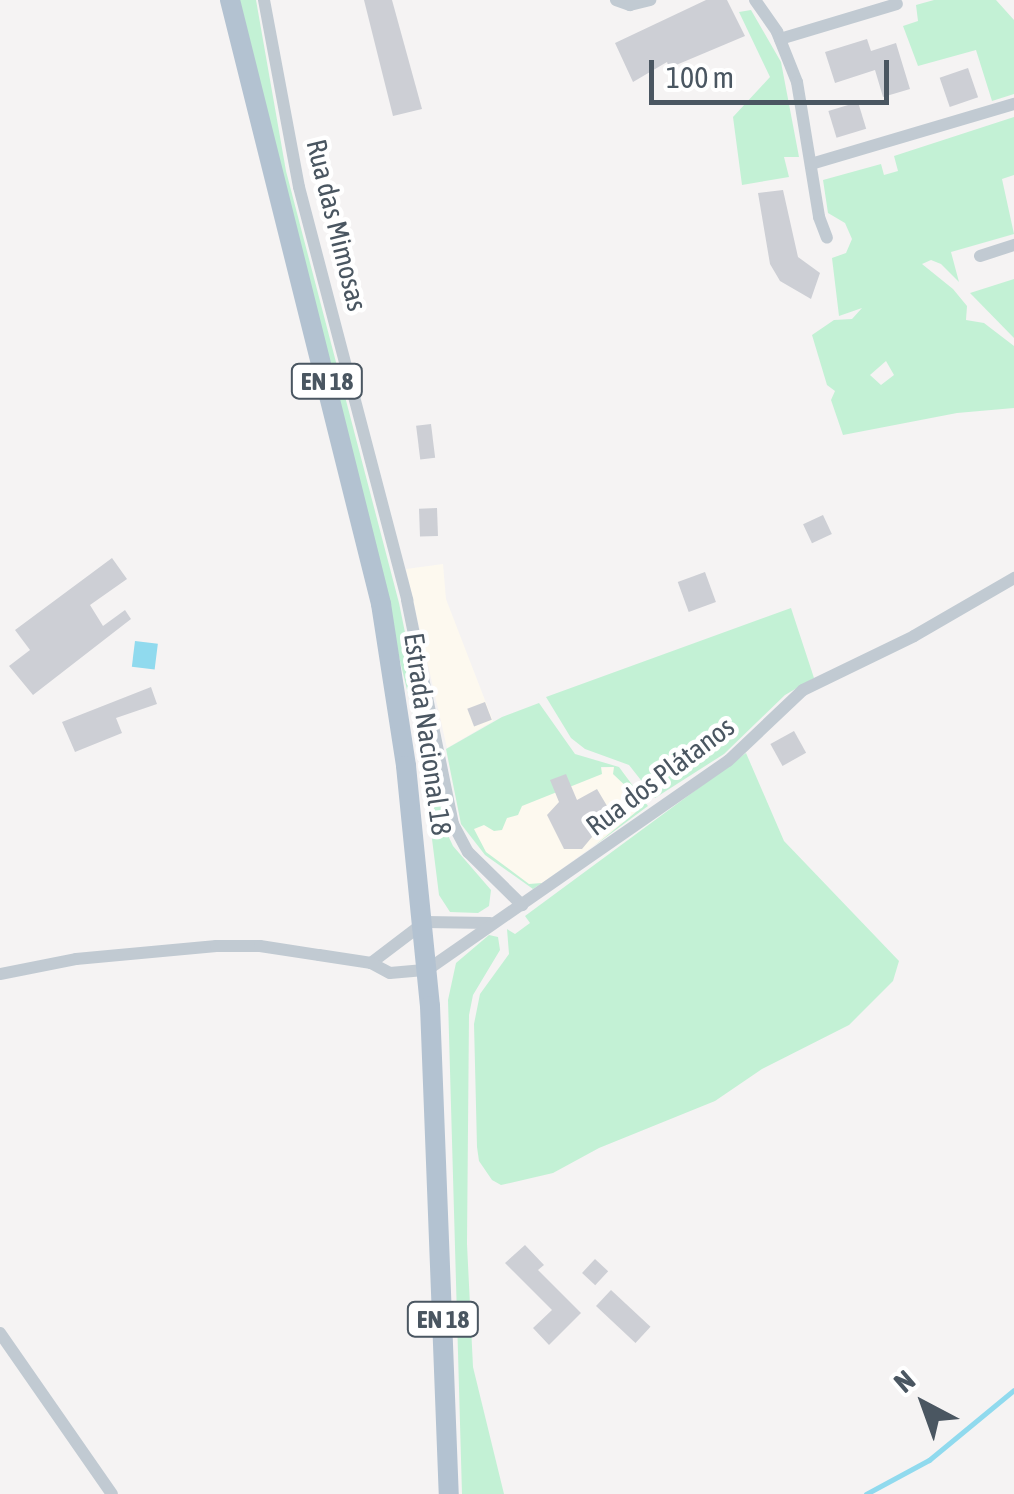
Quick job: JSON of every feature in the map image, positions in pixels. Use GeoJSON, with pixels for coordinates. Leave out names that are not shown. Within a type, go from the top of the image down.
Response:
{"type":"FeatureCollection","features":[{"type":"Feature","properties":{"kind":"main road","name":"Estrada Nacional 18"},"geometry":{"type":"LineString","coordinates":[[230,0],[381,604],[425,922],[448,1494]]}},
{"type":"Feature","properties":{"kind":"street","name":"Rua das Mimosas"},"geometry":{"type":"LineString","coordinates":[[264,0],[296,172],[406,600],[453,824],[468,852],[522,905]]}},
{"type":"Feature","properties":{"kind":"street"},"geometry":{"type":"LineString","coordinates":[[616,0],[630,5],[650,0]]}},
{"type":"Feature","properties":{"kind":"street"},"geometry":{"type":"LineString","coordinates":[[756,0],[780,39],[796,82],[818,218],[827,238]]}},
{"type":"Feature","properties":{"kind":"street"},"geometry":{"type":"LineString","coordinates":[[780,39],[897,4]]}},
{"type":"Feature","properties":{"kind":"street"},"geometry":{"type":"LineString","coordinates":[[811,164],[1014,104]]}},
{"type":"Feature","properties":{"kind":"street"},"geometry":{"type":"LineString","coordinates":[[980,256],[1014,245]]}},
{"type":"Feature","properties":{"kind":"street","name":"Rua dos Plátanos"},"geometry":{"type":"LineString","coordinates":[[427,970],[728,760],[794,697],[1014,578]]}},
{"type":"Feature","properties":{"kind":"street"},"geometry":{"type":"LineString","coordinates":[[371,962],[425,922],[490,924]]}},
{"type":"Feature","properties":{"kind":"street"},"geometry":{"type":"LineString","coordinates":[[0,974],[76,959],[216,946],[260,946],[371,962],[390,973],[427,970]]}},
{"type":"Feature","properties":{"kind":"street"},"geometry":{"type":"LineString","coordinates":[[0,1333],[112,1494]]}},
{"type":"Feature","properties":{"kind":"shaded area"},"geometry":{"type":"Polygon","coordinates":[[[443,564],[446,599],[493,721],[447,748],[406,569],[443,564]]]}},
{"type":"Feature","properties":{"kind":"shaded area"},"geometry":{"type":"Polygon","coordinates":[[[613,767],[623,772],[648,806],[534,889],[484,854],[463,826],[599,768],[613,767]]]}},
{"type":"Feature","properties":{"kind":"green space"},"geometry":{"type":"Polygon","coordinates":[[[239,0],[256,0],[286,171],[399,603],[445,829],[453,846],[491,890],[489,906],[478,913],[450,912],[439,895],[420,743],[239,0]]]}},
{"type":"Feature","properties":{"kind":"green space"},"geometry":{"type":"Polygon","coordinates":[[[934,0],[996,0],[1014,20],[1014,94],[992,101],[976,50],[918,66],[903,26],[918,21],[916,5],[934,0]]]}},
{"type":"Feature","properties":{"kind":"green space"},"geometry":{"type":"Polygon","coordinates":[[[751,10],[781,62],[799,157],[784,157],[789,177],[742,185],[733,117],[770,77],[739,12],[751,10]]]}},
{"type":"Feature","properties":{"kind":"green space"},"geometry":{"type":"Polygon","coordinates":[[[1014,117],[1014,175],[1002,179],[1014,234],[951,252],[959,282],[941,264],[931,260],[922,264],[967,306],[966,320],[984,323],[1014,346],[1014,408],[957,413],[843,435],[831,400],[835,391],[827,385],[812,335],[834,320],[852,319],[862,308],[839,316],[832,258],[846,253],[852,239],[845,223],[828,213],[823,180],[881,164],[884,175],[898,171],[894,156],[1014,117]],[[886,361],[870,375],[881,385],[894,375],[886,361]]]}},
{"type":"Feature","properties":{"kind":"green space"},"geometry":{"type":"Polygon","coordinates":[[[1014,279],[1014,338],[970,293],[1014,279]]]}},
{"type":"Feature","properties":{"kind":"green space"},"geometry":{"type":"Polygon","coordinates":[[[791,608],[814,678],[785,695],[724,754],[655,798],[629,765],[585,749],[571,738],[546,697],[791,608]]]}},
{"type":"Feature","properties":{"kind":"green space"},"geometry":{"type":"Polygon","coordinates":[[[539,703],[575,754],[619,767],[648,806],[594,846],[636,812],[626,798],[632,792],[613,774],[614,767],[601,767],[602,774],[522,806],[518,815],[507,818],[502,830],[494,831],[484,825],[474,829],[486,852],[529,884],[542,883],[533,889],[485,855],[461,824],[446,749],[502,717],[539,703]]]}},
{"type":"Feature","properties":{"kind":"green space"},"geometry":{"type":"Polygon","coordinates":[[[746,753],[784,841],[899,961],[893,981],[849,1025],[762,1069],[715,1101],[599,1148],[553,1173],[501,1185],[492,1180],[479,1161],[477,1147],[474,1024],[480,994],[509,954],[507,929],[515,934],[530,923],[525,916],[746,753]]]}},
{"type":"Feature","properties":{"kind":"green space"},"geometry":{"type":"Polygon","coordinates":[[[489,935],[498,937],[500,950],[473,995],[469,1015],[467,1244],[473,1367],[504,1494],[462,1494],[448,1000],[456,963],[489,935]]]}},
{"type":"Feature","properties":{"kind":"water"},"geometry":{"type":"Polygon","coordinates":[[[135,641],[158,644],[155,670],[132,667],[135,641]]]}},
{"type":"Feature","properties":{"kind":"building"},"geometry":{"type":"Polygon","coordinates":[[[364,0],[392,0],[422,109],[393,116],[364,0]]]}},
{"type":"Feature","properties":{"kind":"building"},"geometry":{"type":"Polygon","coordinates":[[[706,0],[727,0],[745,36],[669,68],[667,62],[633,82],[615,43],[706,0]]]}},
{"type":"Feature","properties":{"kind":"building"},"geometry":{"type":"Polygon","coordinates":[[[867,39],[871,51],[896,43],[910,89],[883,97],[875,70],[835,83],[825,52],[867,39]]]}},
{"type":"Feature","properties":{"kind":"building"},"geometry":{"type":"Polygon","coordinates":[[[968,68],[978,97],[950,107],[940,78],[968,68]]]}},
{"type":"Feature","properties":{"kind":"building"},"geometry":{"type":"Polygon","coordinates":[[[858,102],[866,129],[837,138],[828,111],[858,102]]]}},
{"type":"Feature","properties":{"kind":"building"},"geometry":{"type":"Polygon","coordinates":[[[783,190],[798,257],[820,273],[811,299],[780,281],[770,264],[758,193],[783,190]]]}},
{"type":"Feature","properties":{"kind":"building"},"geometry":{"type":"Polygon","coordinates":[[[431,424],[435,458],[420,460],[416,426],[431,424]]]}},
{"type":"Feature","properties":{"kind":"building"},"geometry":{"type":"Polygon","coordinates":[[[437,508],[438,536],[420,537],[419,509],[437,508]]]}},
{"type":"Feature","properties":{"kind":"building"},"geometry":{"type":"Polygon","coordinates":[[[823,515],[832,534],[812,543],[803,524],[823,515]]]}},
{"type":"Feature","properties":{"kind":"building"},"geometry":{"type":"Polygon","coordinates":[[[112,558],[127,579],[90,605],[103,626],[125,610],[131,619],[33,695],[9,666],[30,650],[15,630],[112,558]]]}},
{"type":"Feature","properties":{"kind":"building"},"geometry":{"type":"Polygon","coordinates":[[[705,572],[716,602],[689,612],[678,582],[705,572]]]}},
{"type":"Feature","properties":{"kind":"building"},"geometry":{"type":"Polygon","coordinates":[[[151,687],[157,704],[116,718],[122,733],[75,752],[62,722],[151,687]]]}},
{"type":"Feature","properties":{"kind":"building"},"geometry":{"type":"Polygon","coordinates":[[[485,702],[492,720],[474,727],[467,709],[485,702]]]}},
{"type":"Feature","properties":{"kind":"building"},"geometry":{"type":"Polygon","coordinates":[[[794,731],[806,753],[783,766],[770,744],[794,731]]]}},
{"type":"Feature","properties":{"kind":"building"},"geometry":{"type":"Polygon","coordinates":[[[566,774],[577,800],[597,789],[613,816],[590,832],[592,837],[582,849],[564,849],[547,815],[559,802],[550,780],[566,774]]]}},
{"type":"Feature","properties":{"kind":"building"},"geometry":{"type":"Polygon","coordinates":[[[525,1245],[544,1265],[538,1270],[581,1313],[549,1345],[533,1328],[552,1310],[505,1263],[525,1245]]]}},
{"type":"Feature","properties":{"kind":"building"},"geometry":{"type":"Polygon","coordinates":[[[595,1259],[608,1271],[595,1285],[582,1273],[595,1259]]]}},
{"type":"Feature","properties":{"kind":"building"},"geometry":{"type":"Polygon","coordinates":[[[611,1290],[650,1327],[635,1343],[596,1306],[611,1290]]]}},
{"type":"Feature","properties":{"kind":"waterway"},"geometry":{"type":"LineString","coordinates":[[866,1494],[929,1460],[1014,1390]]}}]}
